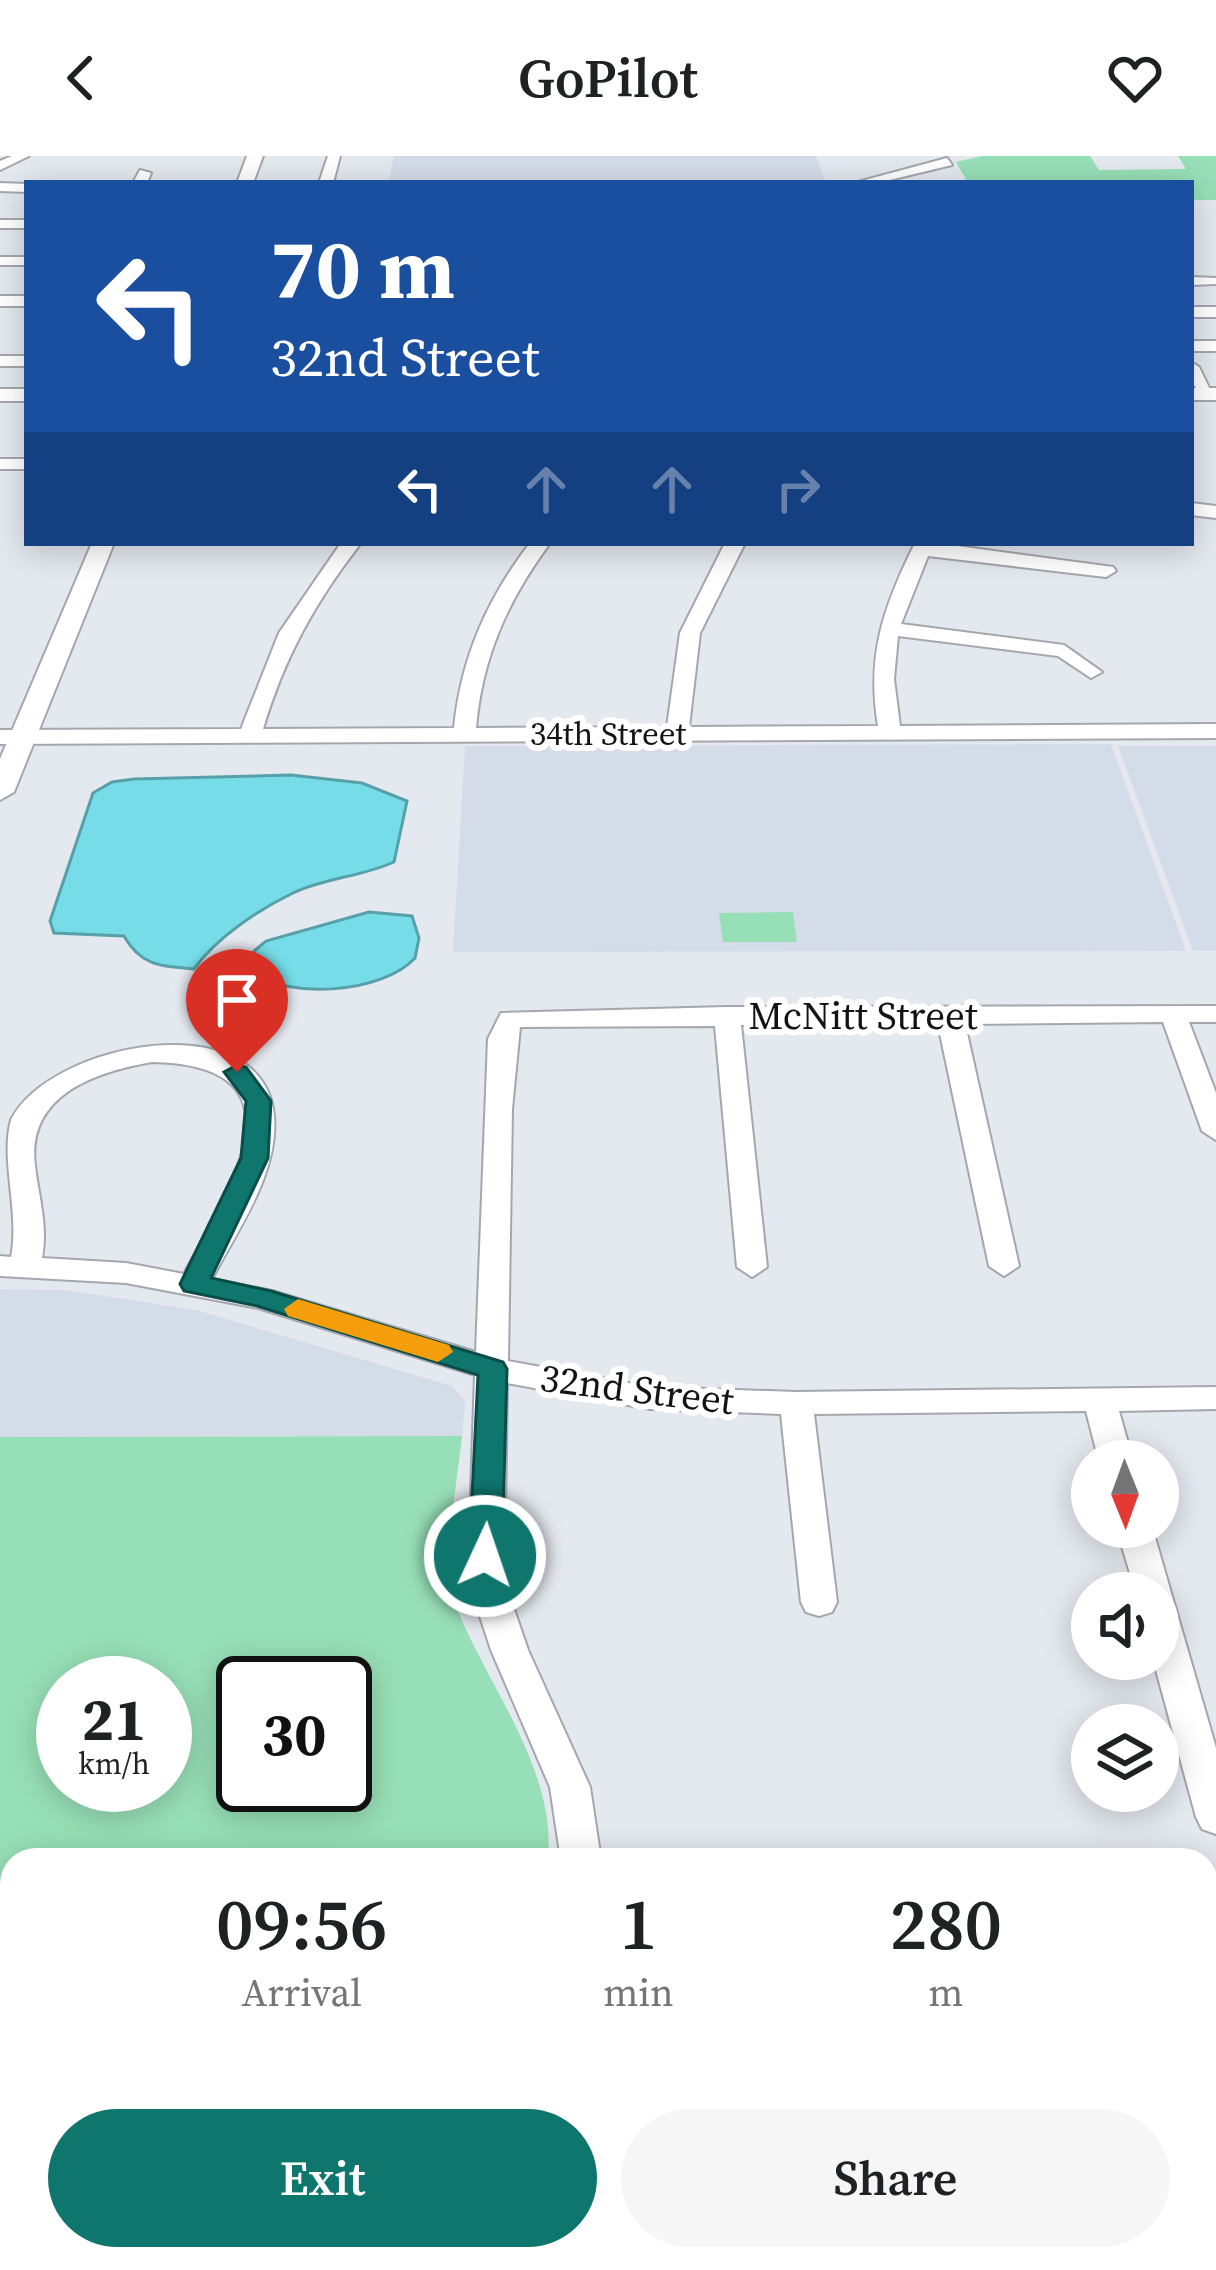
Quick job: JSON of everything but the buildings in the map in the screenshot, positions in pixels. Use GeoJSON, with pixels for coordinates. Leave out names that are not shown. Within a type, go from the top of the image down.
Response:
{"type":"FeatureCollection","features":[{"type":"Feature","properties":{"kind":"main road"},"geometry":{"type":"LineString","coordinates":[[0,793],[13,736],[102,546]]}},
{"type":"Feature","properties":{"kind":"street"},"geometry":{"type":"LineString","coordinates":[[0,166],[23,156]]}},
{"type":"Feature","properties":{"kind":"street"},"geometry":{"type":"LineString","coordinates":[[868,177],[947,162]]}},
{"type":"Feature","properties":{"kind":"street"},"geometry":{"type":"LineString","coordinates":[[1194,281],[1211,281]]}},
{"type":"Feature","properties":{"kind":"street"},"geometry":{"type":"LineString","coordinates":[[250,735],[268,673],[289,630],[322,576],[348,546]]}},
{"type":"Feature","properties":{"kind":"street"},"geometry":{"type":"LineString","coordinates":[[465,734],[469,684],[485,631],[504,591],[538,546]]}},
{"type":"Feature","properties":{"kind":"street"},"geometry":{"type":"LineString","coordinates":[[678,733],[679,680],[695,608],[733,546]]}},
{"type":"Feature","properties":{"kind":"street"},"geometry":{"type":"LineString","coordinates":[[890,732],[879,680],[886,628],[923,546],[1106,571]]}},
{"type":"Feature","properties":{"kind":"street"},"geometry":{"type":"LineString","coordinates":[[886,628],[1064,651],[1091,672]]}},
{"type":"Feature","properties":{"kind":"street","name":"34th Street"},"geometry":{"type":"LineString","coordinates":[[13,736],[1216,731]]}},
{"type":"Feature","properties":{"kind":"street"},"geometry":{"type":"LineString","coordinates":[[1172,1014],[1216,1131]]}},
{"type":"Feature","properties":{"kind":"street","name":"McNitt Street"},"geometry":{"type":"LineString","coordinates":[[493,1369],[498,1108],[502,1040],[510,1019],[1216,1014]]}},
{"type":"Feature","properties":{"kind":"street"},"geometry":{"type":"LineString","coordinates":[[728,1015],[752,1267]]}},
{"type":"Feature","properties":{"kind":"street"},"geometry":{"type":"LineString","coordinates":[[950,1015],[1004,1266]]}},
{"type":"Feature","properties":{"kind":"street"},"geometry":{"type":"LineString","coordinates":[[12,1266],[31,1232],[18,1155],[24,1122],[39,1098],[76,1071],[110,1060],[178,1054],[237,1072],[254,1091],[260,1112],[254,1158],[194,1284]]}},
{"type":"Feature","properties":{"kind":"street","name":"32nd Street"},"geometry":{"type":"LineString","coordinates":[[12,1266],[194,1284],[261,1298],[493,1369],[650,1398],[796,1403],[1216,1398]]}},
{"type":"Feature","properties":{"kind":"street"},"geometry":{"type":"LineString","coordinates":[[493,1369],[486,1580],[492,1612],[573,1788],[580,1848]]}},
{"type":"Feature","properties":{"kind":"street"},"geometry":{"type":"LineString","coordinates":[[1100,1400],[1110,1440]]}},
{"type":"Feature","properties":{"kind":"street"},"geometry":{"type":"LineString","coordinates":[[796,1403],[819,1602]]}},
{"type":"Feature","properties":{"kind":"street"},"geometry":{"type":"LineString","coordinates":[[1178,1680],[1216,1817]]}},
{"type":"Feature","properties":{"kind":"shaded area"},"geometry":{"type":"Polygon","coordinates":[[[394,156],[816,156],[825,180],[389,180],[394,156]]]}},
{"type":"Feature","properties":{"kind":"shaded area"},"geometry":{"type":"Polygon","coordinates":[[[1111,744],[1186,951],[453,952],[465,746],[1111,744]]]}},
{"type":"Feature","properties":{"kind":"shaded area"},"geometry":{"type":"Polygon","coordinates":[[[1118,746],[1216,746],[1216,951],[1193,951],[1118,746]]]}},
{"type":"Feature","properties":{"kind":"shaded area"},"geometry":{"type":"Polygon","coordinates":[[[0,1289],[65,1290],[196,1310],[452,1386],[465,1401],[462,1436],[0,1437],[0,1289]]]}},
{"type":"Feature","properties":{"kind":"green space"},"geometry":{"type":"Polygon","coordinates":[[[982,156],[1090,156],[1099,170],[1186,169],[1178,156],[1216,156],[1216,200],[1194,200],[1194,180],[966,180],[956,162],[982,156]]]}},
{"type":"Feature","properties":{"kind":"green space"},"geometry":{"type":"Polygon","coordinates":[[[793,912],[797,942],[723,942],[719,913],[793,912]]]}},
{"type":"Feature","properties":{"kind":"green space"},"geometry":{"type":"Polygon","coordinates":[[[462,1436],[450,1541],[451,1593],[529,1756],[541,1790],[548,1848],[0,1848],[0,1437],[462,1436]]]}},
{"type":"Feature","properties":{"kind":"water"},"geometry":{"type":"Polygon","coordinates":[[[291,775],[362,783],[407,801],[394,862],[280,900],[226,936],[194,969],[153,963],[124,936],[54,933],[50,921],[93,793],[112,782],[134,779],[291,775]]]}},
{"type":"Feature","properties":{"kind":"water"},"geometry":{"type":"Polygon","coordinates":[[[369,912],[412,916],[419,938],[415,958],[400,970],[335,989],[289,987],[252,972],[254,951],[266,941],[369,912]]]}},
{"type":"Feature","properties":{"kind":"slow traffic"},"geometry":{"type":"LineString","coordinates":[[298,1309],[438,1352]]}},
{"type":"Feature","properties":{"kind":"route"},"geometry":{"type":"LineString","coordinates":[[237,1072],[259,1101],[260,1130],[247,1177],[194,1284],[261,1298],[493,1369],[485,1556]]}}]}
